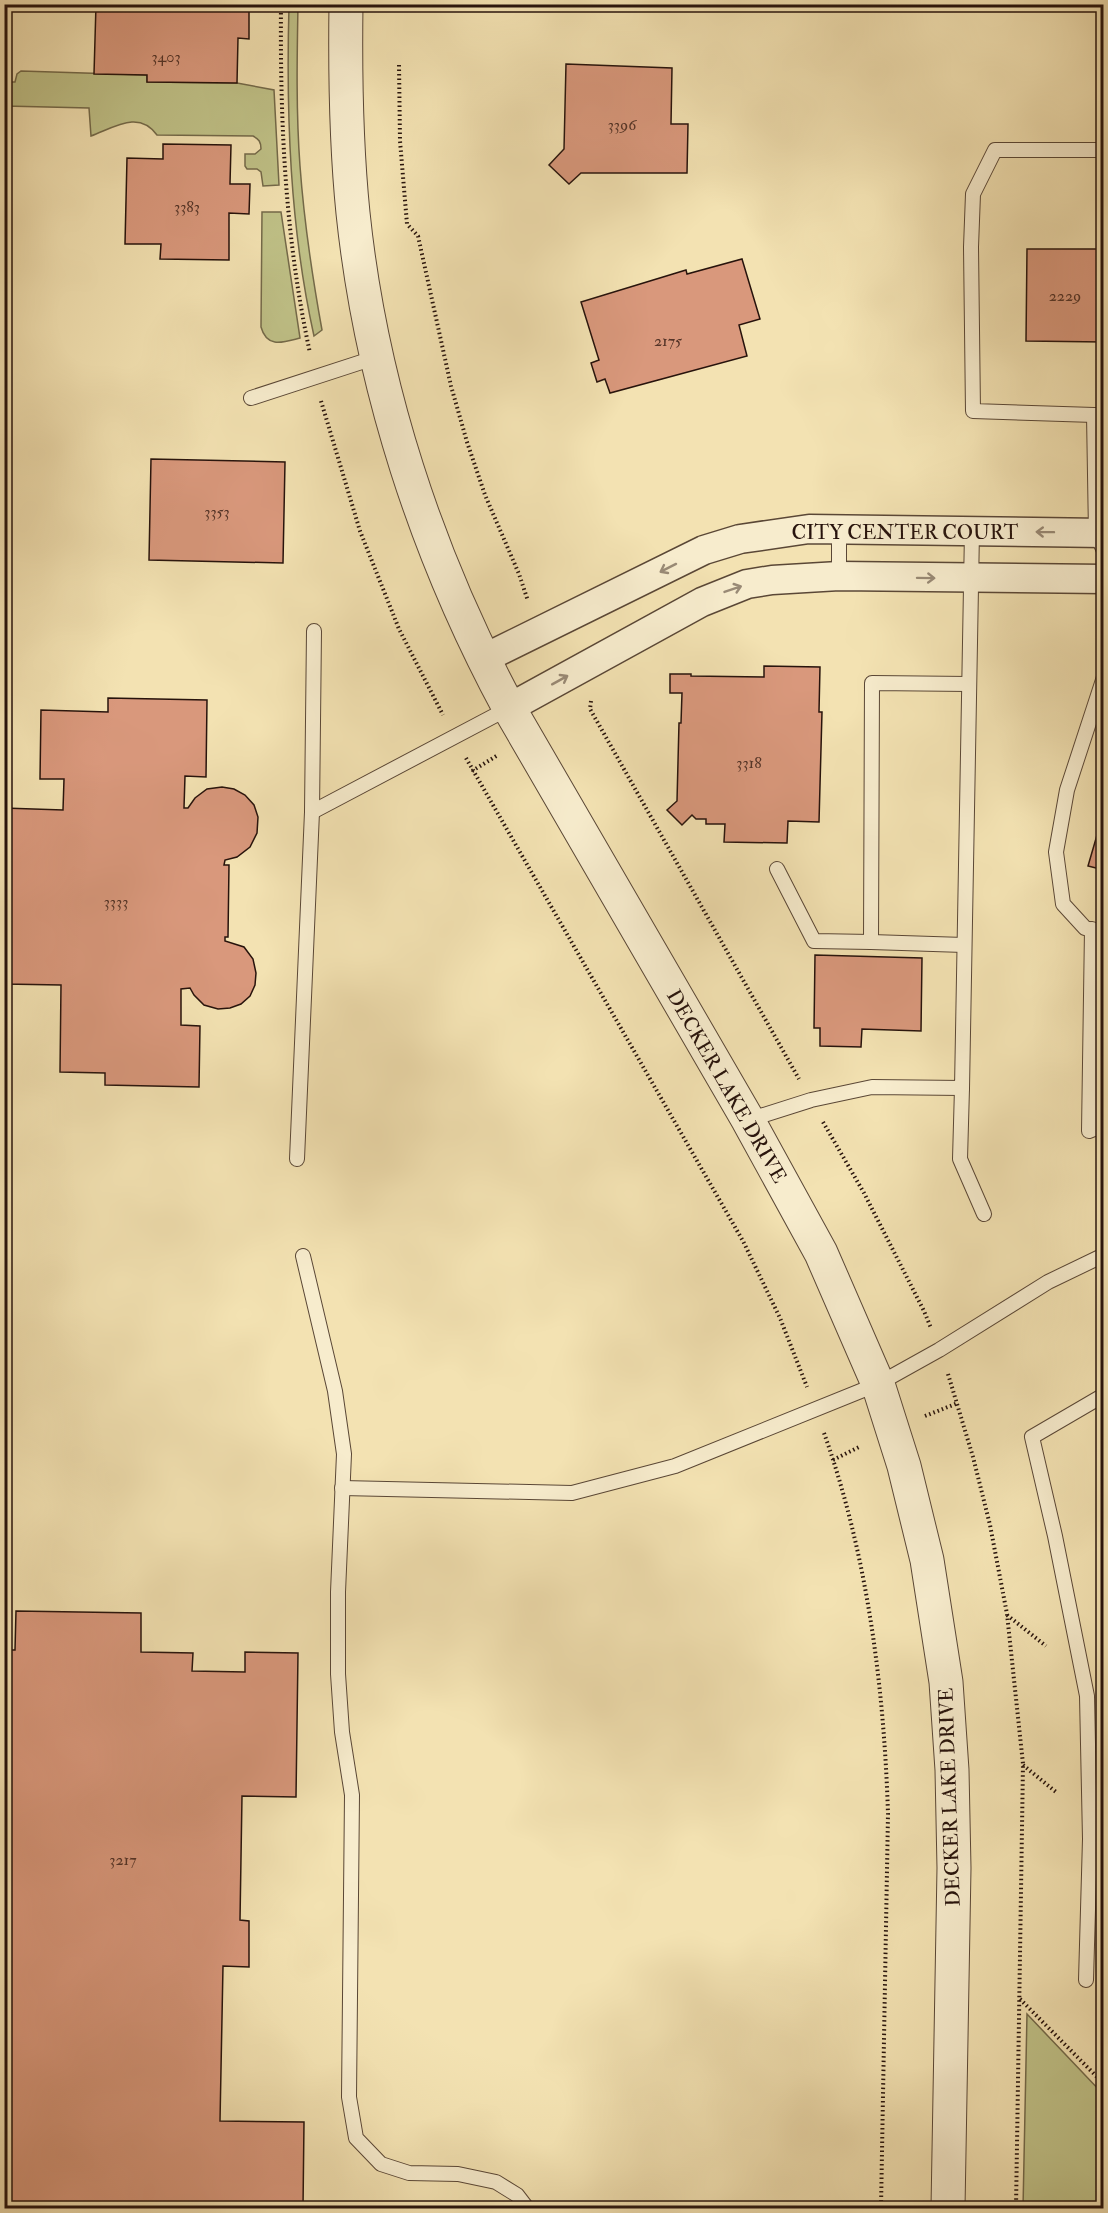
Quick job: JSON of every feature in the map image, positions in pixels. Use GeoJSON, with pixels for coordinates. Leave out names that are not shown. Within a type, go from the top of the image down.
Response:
{"type":"FeatureCollection","features":[{"type":"Feature","properties":{"kind":"street","name":"DECKER LAKE DRIVE"},"geometry":{"type":"LineString","coordinates":[[346,4],[347,140],[353,215],[377,357],[392,418],[428,529],[483,660],[509,708],[748,1120],[821,1253],[878,1384],[904,1466],[927,1560],[946,1682],[952,1770],[954,1868],[948,2208]]}},
{"type":"Feature","properties":{"kind":"street","name":"CITY CENTER COURT"},"geometry":{"type":"LineString","coordinates":[[483,660],[704,550],[740,539],[777,532],[839,529],[972,531],[1101,539]]}},
{"type":"Feature","properties":{"kind":"street"},"geometry":{"type":"LineString","coordinates":[[509,708],[702,602],[747,584],[772,579],[839,576],[1104,579]]}},
{"type":"Feature","properties":{"kind":"lane"},"geometry":{"type":"LineString","coordinates":[[1101,539],[1099,415],[973,411],[971,247],[973,194],[995,150],[1104,150]]}},
{"type":"Feature","properties":{"kind":"lane"},"geometry":{"type":"LineString","coordinates":[[251,398],[377,357]]}},
{"type":"Feature","properties":{"kind":"lane"},"geometry":{"type":"LineString","coordinates":[[839,529],[839,576]]}},
{"type":"Feature","properties":{"kind":"lane"},"geometry":{"type":"LineString","coordinates":[[972,531],[960,1159],[984,1214]]}},
{"type":"Feature","properties":{"kind":"lane"},"geometry":{"type":"LineString","coordinates":[[297,1159],[312,812],[314,631]]}},
{"type":"Feature","properties":{"kind":"lane"},"geometry":{"type":"LineString","coordinates":[[1104,677],[1066,790],[1056,852],[1063,904],[1085,928],[1098,931],[1089,1131],[1104,1125]]}},
{"type":"Feature","properties":{"kind":"lane"},"geometry":{"type":"LineString","coordinates":[[871,942],[872,683],[969,684]]}},
{"type":"Feature","properties":{"kind":"lane"},"geometry":{"type":"LineString","coordinates":[[312,812],[509,708]]}},
{"type":"Feature","properties":{"kind":"lane"},"geometry":{"type":"LineString","coordinates":[[777,869],[814,941],[964,945]]}},
{"type":"Feature","properties":{"kind":"lane"},"geometry":{"type":"LineString","coordinates":[[748,1120],[811,1100],[872,1087],[962,1088]]}},
{"type":"Feature","properties":{"kind":"lane"},"geometry":{"type":"LineString","coordinates":[[342,1488],[572,1493],[675,1466],[878,1384],[939,1350],[1048,1282],[1104,1255]]}},
{"type":"Feature","properties":{"kind":"lane"},"geometry":{"type":"LineString","coordinates":[[303,1256],[335,1391],[344,1454],[338,1592],[338,1674],[342,1732],[351,1787],[349,2097],[356,2138],[381,2164],[409,2173],[458,2174],[496,2182],[517,2195],[527,2208]]}},
{"type":"Feature","properties":{"kind":"lane"},"geometry":{"type":"LineString","coordinates":[[1086,1980],[1090,1839],[1087,1696],[1055,1536],[1032,1437],[1104,1395]]}},
{"type":"Feature","properties":{"kind":"path"},"geometry":{"type":"LineString","coordinates":[[281,4],[280,84],[284,179],[307,338]]}},
{"type":"Feature","properties":{"kind":"path"},"geometry":{"type":"LineString","coordinates":[[399,65],[400,141],[408,224],[418,236],[451,387],[467,442],[485,495],[519,574],[527,600]]}},
{"type":"Feature","properties":{"kind":"path"},"geometry":{"type":"LineString","coordinates":[[319,393],[360,531],[399,629],[437,705]]}},
{"type":"Feature","properties":{"kind":"path"},"geometry":{"type":"LineString","coordinates":[[591,700],[590,709],[864,1193],[924,1311]]}},
{"type":"Feature","properties":{"kind":"path"},"geometry":{"type":"LineString","coordinates":[[463,754],[743,1241],[780,1318],[800,1369]]}},
{"type":"Feature","properties":{"kind":"path"},"geometry":{"type":"LineString","coordinates":[[472,771],[486,762]]}},
{"type":"Feature","properties":{"kind":"path"},"geometry":{"type":"LineString","coordinates":[[954,1388],[990,1525],[1007,1614],[1023,1764],[1016,2208]]}},
{"type":"Feature","properties":{"kind":"path"},"geometry":{"type":"LineString","coordinates":[[939,1410],[958,1403]]}},
{"type":"Feature","properties":{"kind":"path"},"geometry":{"type":"LineString","coordinates":[[830,1448],[852,1526],[873,1638],[886,1755],[888,1814],[881,2208]]}},
{"type":"Feature","properties":{"kind":"path"},"geometry":{"type":"LineString","coordinates":[[833,1460],[845,1454]]}},
{"type":"Feature","properties":{"kind":"path"},"geometry":{"type":"LineString","coordinates":[[1007,1614],[1046,1647]]}},
{"type":"Feature","properties":{"kind":"path"},"geometry":{"type":"LineString","coordinates":[[1023,1764],[1056,1792]]}},
{"type":"Feature","properties":{"kind":"path"},"geometry":{"type":"LineString","coordinates":[[1020,1998],[1104,2084]]}},
{"type":"Feature","properties":{"kind":"green space"},"geometry":{"type":"Polygon","coordinates":[[[289,5],[298,5],[297,105],[300,166],[309,248],[322,330],[314,336],[300,254],[291,171],[288,88],[289,5]]]}},
{"type":"Feature","properties":{"kind":"green space"},"geometry":{"type":"Polygon","coordinates":[[[21,71],[147,75],[147,82],[237,83],[274,90],[279,185],[263,186],[261,172],[257,169],[247,169],[245,166],[245,154],[255,154],[261,149],[261,144],[253,136],[157,135],[150,127],[135,122],[118,125],[91,136],[89,108],[5,106],[5,82],[15,82],[17,74],[21,71]]]}},
{"type":"Feature","properties":{"kind":"green space"},"geometry":{"type":"Polygon","coordinates":[[[262,212],[281,212],[300,338],[272,341],[267,339],[261,327],[262,212]]]}},
{"type":"Feature","properties":{"kind":"green space"},"geometry":{"type":"Polygon","coordinates":[[[1027,2014],[1103,2094],[1103,2208],[1023,2208],[1027,2014]]]}},
{"type":"Feature","properties":{"kind":"building"},"geometry":{"type":"Polygon","coordinates":[[[86,4],[249,5],[249,39],[238,38],[237,83],[147,82],[147,75],[94,74],[96,5],[86,4]]]}},
{"type":"Feature","properties":{"kind":"building"},"geometry":{"type":"Polygon","coordinates":[[[566,64],[672,68],[671,124],[688,124],[687,173],[581,173],[569,184],[549,165],[564,149],[566,64]]]}},
{"type":"Feature","properties":{"kind":"building"},"geometry":{"type":"Polygon","coordinates":[[[163,144],[231,145],[230,184],[250,184],[249,214],[229,213],[229,260],[160,259],[161,244],[125,244],[127,158],[163,159],[163,144]]]}},
{"type":"Feature","properties":{"kind":"building"},"geometry":{"type":"Polygon","coordinates":[[[1027,249],[1104,249],[1104,342],[1026,341],[1027,249]]]}},
{"type":"Feature","properties":{"kind":"building"},"geometry":{"type":"Polygon","coordinates":[[[742,259],[760,319],[739,325],[747,356],[610,393],[605,379],[597,382],[591,363],[599,360],[581,302],[686,270],[687,274],[742,259]]]}},
{"type":"Feature","properties":{"kind":"building"},"geometry":{"type":"Polygon","coordinates":[[[151,459],[285,462],[283,563],[149,560],[151,459]]]}},
{"type":"Feature","properties":{"kind":"building"},"geometry":{"type":"Polygon","coordinates":[[[764,666],[820,667],[819,712],[822,712],[819,822],[788,821],[787,843],[724,842],[725,824],[706,824],[706,819],[696,819],[692,815],[682,825],[667,810],[677,801],[682,693],[670,693],[670,674],[764,677],[764,666]]]}},
{"type":"Feature","properties":{"kind":"building"},"geometry":{"type":"Polygon","coordinates":[[[108,698],[207,700],[206,777],[185,776],[184,808],[188,808],[195,798],[207,789],[222,787],[234,789],[245,795],[254,805],[258,817],[257,833],[250,847],[237,857],[225,860],[224,865],[229,865],[228,937],[225,937],[225,941],[244,947],[253,959],[256,973],[255,985],[250,996],[241,1004],[218,1009],[204,1005],[190,988],[181,989],[181,1025],[200,1026],[199,1087],[105,1085],[105,1073],[60,1072],[61,985],[4,984],[4,808],[63,810],[64,779],[40,779],[41,710],[108,712],[108,698]]]}},
{"type":"Feature","properties":{"kind":"building"},"geometry":{"type":"Polygon","coordinates":[[[1104,811],[1104,870],[1088,866],[1104,811]]]}},
{"type":"Feature","properties":{"kind":"building"},"geometry":{"type":"Polygon","coordinates":[[[815,955],[922,958],[921,1031],[862,1029],[861,1047],[820,1046],[820,1028],[814,1028],[815,955]]]}},
{"type":"Feature","properties":{"kind":"building"},"geometry":{"type":"Polygon","coordinates":[[[16,1611],[141,1613],[141,1652],[193,1653],[192,1671],[245,1672],[245,1652],[298,1653],[296,1797],[242,1796],[240,1920],[249,1921],[249,1967],[223,1966],[220,2121],[304,2122],[303,2208],[4,2208],[4,1650],[15,1650],[16,1611]]]}}]}
